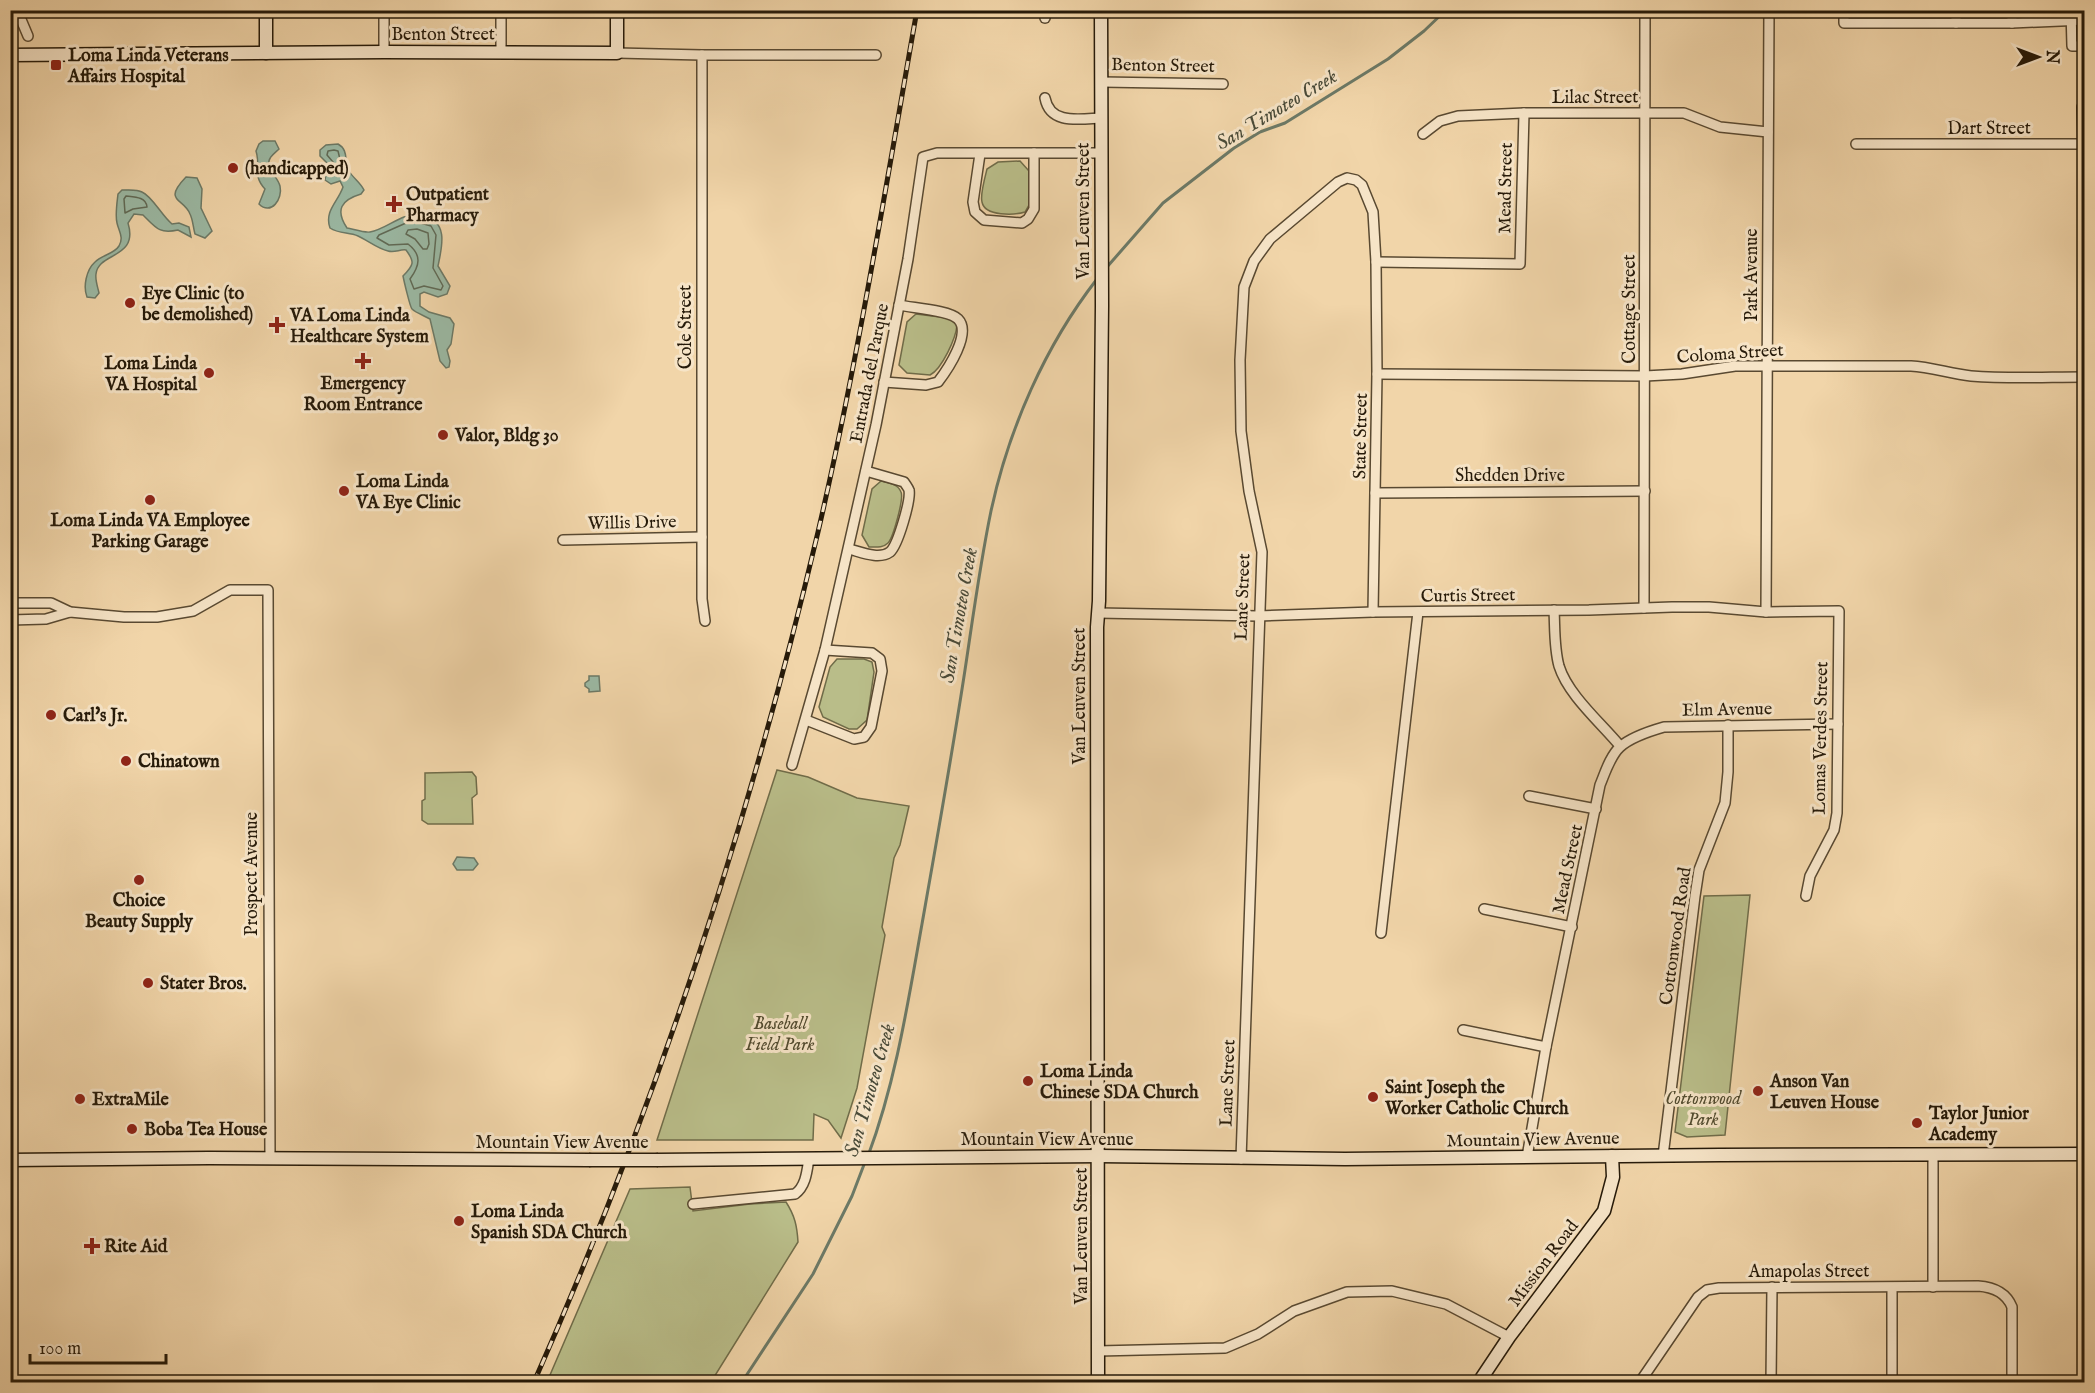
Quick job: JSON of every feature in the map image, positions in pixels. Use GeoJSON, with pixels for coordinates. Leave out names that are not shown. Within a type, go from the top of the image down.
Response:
{"type":"FeatureCollection","features":[{"type":"Feature","properties":{"kind":"street"},"geometry":{"type":"LineString","coordinates":[[17,10],[28,36]]}},
{"type":"Feature","properties":{"kind":"street"},"geometry":{"type":"LineString","coordinates":[[266,10],[266,53]]}},
{"type":"Feature","properties":{"kind":"street"},"geometry":{"type":"LineString","coordinates":[[384,10],[384,52]]}},
{"type":"Feature","properties":{"kind":"street"},"geometry":{"type":"LineString","coordinates":[[501,10],[501,53]]}},
{"type":"Feature","properties":{"kind":"street"},"geometry":{"type":"LineString","coordinates":[[616,10],[617,53]]}},
{"type":"Feature","properties":{"kind":"street","name":"Van Leuven Street"},"geometry":{"type":"LineString","coordinates":[[1098,1383],[1099,1156],[1096,885],[1102,306],[1101,10]]}},
{"type":"Feature","properties":{"kind":"street","name":"Cottage Street"},"geometry":{"type":"LineString","coordinates":[[1644,609],[1645,10]]}},
{"type":"Feature","properties":{"kind":"street","name":"Park Avenue"},"geometry":{"type":"LineString","coordinates":[[1766,612],[1769,10]]}},
{"type":"Feature","properties":{"kind":"street"},"geometry":{"type":"LineString","coordinates":[[1844,10],[1844,23],[2012,23],[2071,15],[2085,20]]}},
{"type":"Feature","properties":{"kind":"street"},"geometry":{"type":"LineString","coordinates":[[1956,10],[1956,23]]}},
{"type":"Feature","properties":{"kind":"street"},"geometry":{"type":"LineString","coordinates":[[2012,10],[2012,23]]}},
{"type":"Feature","properties":{"kind":"street"},"geometry":{"type":"LineString","coordinates":[[2071,15],[2072,46],[2085,46]]}},
{"type":"Feature","properties":{"kind":"street","name":"Benton Street"},"geometry":{"type":"LineString","coordinates":[[10,55],[384,52],[876,55]]}},
{"type":"Feature","properties":{"kind":"street","name":"Cole Street"},"geometry":{"type":"LineString","coordinates":[[702,55],[702,599],[705,621]]}},
{"type":"Feature","properties":{"kind":"street","name":"Benton Street"},"geometry":{"type":"LineString","coordinates":[[1102,82],[1223,84]]}},
{"type":"Feature","properties":{"kind":"street"},"geometry":{"type":"LineString","coordinates":[[1045,98],[1047,108],[1054,116],[1066,119],[1101,118]]}},
{"type":"Feature","properties":{"kind":"street","name":"Dart Street"},"geometry":{"type":"LineString","coordinates":[[1856,144],[2083,144],[2082,106],[2085,106]]}},
{"type":"Feature","properties":{"kind":"street","name":"Lilac Street"},"geometry":{"type":"LineString","coordinates":[[1422,134],[1440,121],[1458,116],[1524,113],[1684,112],[1720,127],[1768,132]]}},
{"type":"Feature","properties":{"kind":"street","name":"Mead Street"},"geometry":{"type":"LineString","coordinates":[[1376,262],[1520,264],[1524,113]]}},
{"type":"Feature","properties":{"kind":"street","name":"Entrada del Parque"},"geometry":{"type":"LineString","coordinates":[[792,765],[825,650],[866,471],[899,305],[923,157],[937,153],[1101,153]]}},
{"type":"Feature","properties":{"kind":"street"},"geometry":{"type":"LineString","coordinates":[[980,154],[973,202],[975,212],[984,220],[1022,223],[1028,219],[1034,209],[1034,153]]}},
{"type":"Feature","properties":{"kind":"street","name":"Lane Street"},"geometry":{"type":"LineString","coordinates":[[1241,1159],[1262,552],[1249,491],[1241,431],[1240,360],[1244,287],[1254,261],[1270,239],[1338,182],[1347,178],[1356,180],[1362,185],[1373,212],[1376,262]]}},
{"type":"Feature","properties":{"kind":"street","name":"State Street"},"geometry":{"type":"LineString","coordinates":[[1373,612],[1377,374],[1376,262]]}},
{"type":"Feature","properties":{"kind":"street"},"geometry":{"type":"LineString","coordinates":[[884,382],[926,385],[938,382],[957,351],[963,335],[962,324],[957,318],[948,314],[899,305]]}},
{"type":"Feature","properties":{"kind":"street","name":"Coloma Street"},"geometry":{"type":"LineString","coordinates":[[1377,374],[1645,376],[1682,374],[1735,366],[1767,365],[1911,366],[1929,367],[1968,376],[1995,378],[2085,377]]}},
{"type":"Feature","properties":{"kind":"street"},"geometry":{"type":"LineString","coordinates":[[849,549],[878,555],[889,552],[897,543],[909,499],[909,489],[904,482],[866,471]]}},
{"type":"Feature","properties":{"kind":"street","name":"Shedden Drive"},"geometry":{"type":"LineString","coordinates":[[1375,493],[1645,491]]}},
{"type":"Feature","properties":{"kind":"street","name":"Willis Drive"},"geometry":{"type":"LineString","coordinates":[[563,540],[702,537]]}},
{"type":"Feature","properties":{"kind":"street","name":"Prospect Avenue"},"geometry":{"type":"LineString","coordinates":[[70,612],[124,617],[157,617],[193,611],[230,590],[268,590],[270,1158]]}},
{"type":"Feature","properties":{"kind":"street"},"geometry":{"type":"LineString","coordinates":[[10,603],[51,603],[70,612]]}},
{"type":"Feature","properties":{"kind":"street","name":"Curtis Street"},"geometry":{"type":"LineString","coordinates":[[1098,613],[1258,616],[1709,607],[1766,612],[1839,611]]}},
{"type":"Feature","properties":{"kind":"street"},"geometry":{"type":"LineString","coordinates":[[1554,610],[1555,644],[1559,666],[1568,686],[1620,747]]}},
{"type":"Feature","properties":{"kind":"street","name":"Lomas Verdes Street"},"geometry":{"type":"LineString","coordinates":[[1806,896],[1810,876],[1834,830],[1837,813],[1839,611]]}},
{"type":"Feature","properties":{"kind":"street"},"geometry":{"type":"LineString","coordinates":[[10,620],[46,620],[70,612]]}},
{"type":"Feature","properties":{"kind":"street"},"geometry":{"type":"LineString","coordinates":[[1381,933],[1418,612]]}},
{"type":"Feature","properties":{"kind":"street"},"geometry":{"type":"LineString","coordinates":[[806,720],[854,739],[864,736],[871,728],[882,671],[880,659],[872,653],[825,650]]}},
{"type":"Feature","properties":{"kind":"street","name":"Elm Avenue"},"geometry":{"type":"LineString","coordinates":[[1620,747],[1646,733],[1664,727],[1728,724],[1838,724]]}},
{"type":"Feature","properties":{"kind":"street","name":"Cottonwood Road"},"geometry":{"type":"LineString","coordinates":[[1663,1156],[1695,896],[1700,870],[1725,803],[1728,772],[1728,724]]}},
{"type":"Feature","properties":{"kind":"street","name":"Mead Street"},"geometry":{"type":"LineString","coordinates":[[1527,1157],[1546,1047],[1600,785],[1611,760],[1620,747]]}},
{"type":"Feature","properties":{"kind":"street"},"geometry":{"type":"LineString","coordinates":[[1529,796],[1596,809]]}},
{"type":"Feature","properties":{"kind":"street"},"geometry":{"type":"LineString","coordinates":[[1484,909],[1572,927]]}},
{"type":"Feature","properties":{"kind":"street"},"geometry":{"type":"LineString","coordinates":[[1463,1030],[1546,1047]]}},
{"type":"Feature","properties":{"kind":"street","name":"Mountain View Avenue"},"geometry":{"type":"LineString","coordinates":[[10,1160],[270,1158],[658,1160],[1099,1156],[1241,1159],[2085,1154]]}},
{"type":"Feature","properties":{"kind":"street"},"geometry":{"type":"LineString","coordinates":[[1933,1155],[1933,1287]]}},
{"type":"Feature","properties":{"kind":"street","name":"Mission Road"},"geometry":{"type":"LineString","coordinates":[[1479,1383],[1509,1337],[1604,1212],[1613,1177],[1612,1156]]}},
{"type":"Feature","properties":{"kind":"street"},"geometry":{"type":"LineString","coordinates":[[693,1204],[795,1194],[802,1187],[806,1178],[809,1158]]}},
{"type":"Feature","properties":{"kind":"street","name":"Amapolas Street"},"geometry":{"type":"LineString","coordinates":[[1640,1383],[1702,1293],[1719,1288],[1978,1286],[1996,1290],[2009,1301],[2012,1313],[2012,1383]]}},
{"type":"Feature","properties":{"kind":"street"},"geometry":{"type":"LineString","coordinates":[[1771,1383],[1772,1287]]}},
{"type":"Feature","properties":{"kind":"street"},"geometry":{"type":"LineString","coordinates":[[1892,1288],[1892,1383]]}},
{"type":"Feature","properties":{"kind":"street"},"geometry":{"type":"LineString","coordinates":[[1098,1351],[1225,1348],[1258,1334],[1294,1311],[1347,1292],[1392,1291],[1446,1304],[1509,1337]]}},
{"type":"Feature","properties":{"kind":"green space"},"geometry":{"type":"Polygon","coordinates":[[[1020,161],[1029,171],[1029,205],[1025,212],[994,213],[984,207],[983,186],[987,169],[998,162],[1020,161]]]}},
{"type":"Feature","properties":{"kind":"green space"},"geometry":{"type":"Polygon","coordinates":[[[916,314],[948,318],[957,325],[948,353],[935,372],[930,375],[907,373],[899,365],[907,322],[916,314]]]}},
{"type":"Feature","properties":{"kind":"green space"},"geometry":{"type":"Polygon","coordinates":[[[881,481],[898,487],[902,496],[901,502],[895,527],[888,543],[869,547],[862,535],[872,489],[881,481]]]}},
{"type":"Feature","properties":{"kind":"green space"},"geometry":{"type":"Polygon","coordinates":[[[837,659],[864,659],[872,662],[874,672],[867,720],[857,729],[849,729],[823,717],[819,707],[830,667],[837,659]]]}},
{"type":"Feature","properties":{"kind":"green space","name":"Baseball Field Park"},"geometry":{"type":"Polygon","coordinates":[[[777,770],[808,777],[857,798],[909,806],[900,845],[894,858],[882,927],[885,935],[857,1088],[841,1138],[828,1120],[814,1114],[813,1140],[657,1140],[777,770]]]}},
{"type":"Feature","properties":{"kind":"green space"},"geometry":{"type":"Polygon","coordinates":[[[472,772],[476,777],[477,794],[472,798],[473,824],[428,824],[422,820],[425,773],[472,772]]]}},
{"type":"Feature","properties":{"kind":"green space","name":"Cottonwood Park"},"geometry":{"type":"Polygon","coordinates":[[[1750,895],[1725,1135],[1687,1137],[1675,1132],[1704,896],[1750,895]]]}},
{"type":"Feature","properties":{"kind":"green space"},"geometry":{"type":"Polygon","coordinates":[[[690,1187],[693,1211],[786,1202],[798,1236],[798,1242],[711,1382],[547,1382],[630,1189],[690,1187]]]}},
{"type":"Feature","properties":{"kind":"water"},"geometry":{"type":"Polygon","coordinates":[[[263,141],[275,141],[279,149],[269,162],[280,186],[280,196],[272,207],[268,208],[259,204],[265,189],[258,175],[256,151],[263,141]]]}},
{"type":"Feature","properties":{"kind":"water"},"geometry":{"type":"Polygon","coordinates":[[[338,144],[344,149],[349,171],[364,190],[361,194],[349,199],[342,207],[341,216],[347,228],[370,232],[404,217],[416,215],[431,219],[440,229],[442,243],[438,266],[450,286],[447,294],[438,297],[424,292],[420,294],[420,306],[429,312],[450,318],[454,324],[451,344],[447,350],[449,367],[446,368],[440,361],[430,319],[411,307],[403,276],[412,263],[406,250],[393,252],[384,250],[358,236],[330,228],[330,212],[343,187],[340,181],[331,184],[325,180],[328,164],[320,156],[320,150],[326,145],[338,144]]]}},
{"type":"Feature","properties":{"kind":"water"},"geometry":{"type":"Polygon","coordinates":[[[186,177],[197,178],[202,189],[201,208],[212,231],[205,238],[195,234],[190,214],[175,195],[179,185],[186,177]]]}},
{"type":"Feature","properties":{"kind":"water"},"geometry":{"type":"Polygon","coordinates":[[[122,190],[138,190],[146,194],[172,224],[179,223],[189,227],[191,237],[178,230],[162,230],[155,227],[143,215],[134,214],[128,223],[130,235],[128,243],[98,267],[96,281],[99,293],[95,298],[87,297],[85,284],[89,269],[98,260],[117,249],[120,243],[116,213],[118,194],[122,190]]]}},
{"type":"Feature","properties":{"kind":"water"},"geometry":{"type":"Polygon","coordinates":[[[589,676],[599,676],[600,691],[589,692],[585,683],[589,680],[589,676]]]}},
{"type":"Feature","properties":{"kind":"water"},"geometry":{"type":"Polygon","coordinates":[[[457,857],[474,858],[478,864],[473,870],[457,870],[453,864],[457,857]]]}},
{"type":"Feature","properties":{"kind":"waterway","name":"San Timoteo Creek"},"geometry":{"type":"LineString","coordinates":[[1107,267],[1163,203],[1234,148],[1260,132],[1285,123],[1388,59],[1424,31],[1446,10]]}},
{"type":"Feature","properties":{"kind":"waterway","name":"San Timoteo Creek"},"geometry":{"type":"LineString","coordinates":[[868,1156],[894,1070],[906,1012],[950,765],[983,551],[999,480],[1019,419],[1045,360],[1078,305],[1097,279]]}},
{"type":"Feature","properties":{"kind":"waterway","name":"San Timoteo Creek"},"geometry":{"type":"LineString","coordinates":[[742,1382],[813,1274],[852,1196],[865,1162]]}},
{"type":"Feature","properties":{"kind":"railway"},"geometry":{"type":"LineString","coordinates":[[534,1382],[620,1175],[659,1070],[696,964],[762,750],[818,532],[846,402],[917,10]]}},
{"type":"Feature","properties":{"kind":"place","name":"Loma Linda Veterans Affairs Hospital"},"geometry":{"type":"Point","coordinates":[56,65]}},
{"type":"Feature","properties":{"kind":"place","name":"(handicapped)"},"geometry":{"type":"Point","coordinates":[233,168]}},
{"type":"Feature","properties":{"kind":"place","name":"Outpatient Pharmacy"},"geometry":{"type":"Point","coordinates":[394,204]}},
{"type":"Feature","properties":{"kind":"place","name":"Eye Clinic (to be demolished)"},"geometry":{"type":"Point","coordinates":[130,303]}},
{"type":"Feature","properties":{"kind":"place","name":"VA Loma Linda Healthcare System"},"geometry":{"type":"Point","coordinates":[277,325]}},
{"type":"Feature","properties":{"kind":"place","name":"Emergency Room Entrance"},"geometry":{"type":"Point","coordinates":[363,361]}},
{"type":"Feature","properties":{"kind":"place","name":"Loma Linda VA Hospital"},"geometry":{"type":"Point","coordinates":[209,373]}},
{"type":"Feature","properties":{"kind":"place","name":"Valor, Bldg 30"},"geometry":{"type":"Point","coordinates":[443,435]}},
{"type":"Feature","properties":{"kind":"place","name":"Loma Linda VA Eye Clinic"},"geometry":{"type":"Point","coordinates":[344,491]}},
{"type":"Feature","properties":{"kind":"place","name":"Loma Linda VA Employee Parking Garage"},"geometry":{"type":"Point","coordinates":[150,500]}},
{"type":"Feature","properties":{"kind":"place","name":"Carl's Jr."},"geometry":{"type":"Point","coordinates":[51,715]}},
{"type":"Feature","properties":{"kind":"place","name":"Chinatown"},"geometry":{"type":"Point","coordinates":[126,761]}},
{"type":"Feature","properties":{"kind":"place","name":"Choice Beauty Supply"},"geometry":{"type":"Point","coordinates":[139,880]}},
{"type":"Feature","properties":{"kind":"place","name":"Stater Bros."},"geometry":{"type":"Point","coordinates":[148,983]}},
{"type":"Feature","properties":{"kind":"place","name":"Loma Linda Chinese SDA Church"},"geometry":{"type":"Point","coordinates":[1028,1081]}},
{"type":"Feature","properties":{"kind":"place","name":"Anson Van Leuven House"},"geometry":{"type":"Point","coordinates":[1758,1091]}},
{"type":"Feature","properties":{"kind":"place","name":"Saint Joseph the Worker Catholic Church"},"geometry":{"type":"Point","coordinates":[1373,1097]}},
{"type":"Feature","properties":{"kind":"place","name":"ExtraMile"},"geometry":{"type":"Point","coordinates":[80,1099]}},
{"type":"Feature","properties":{"kind":"place","name":"Taylor Junior Academy"},"geometry":{"type":"Point","coordinates":[1917,1123]}},
{"type":"Feature","properties":{"kind":"place","name":"Boba Tea House"},"geometry":{"type":"Point","coordinates":[132,1129]}},
{"type":"Feature","properties":{"kind":"place","name":"Loma Linda Spanish SDA Church"},"geometry":{"type":"Point","coordinates":[459,1221]}},
{"type":"Feature","properties":{"kind":"place","name":"Rite Aid"},"geometry":{"type":"Point","coordinates":[92,1246]}}]}
